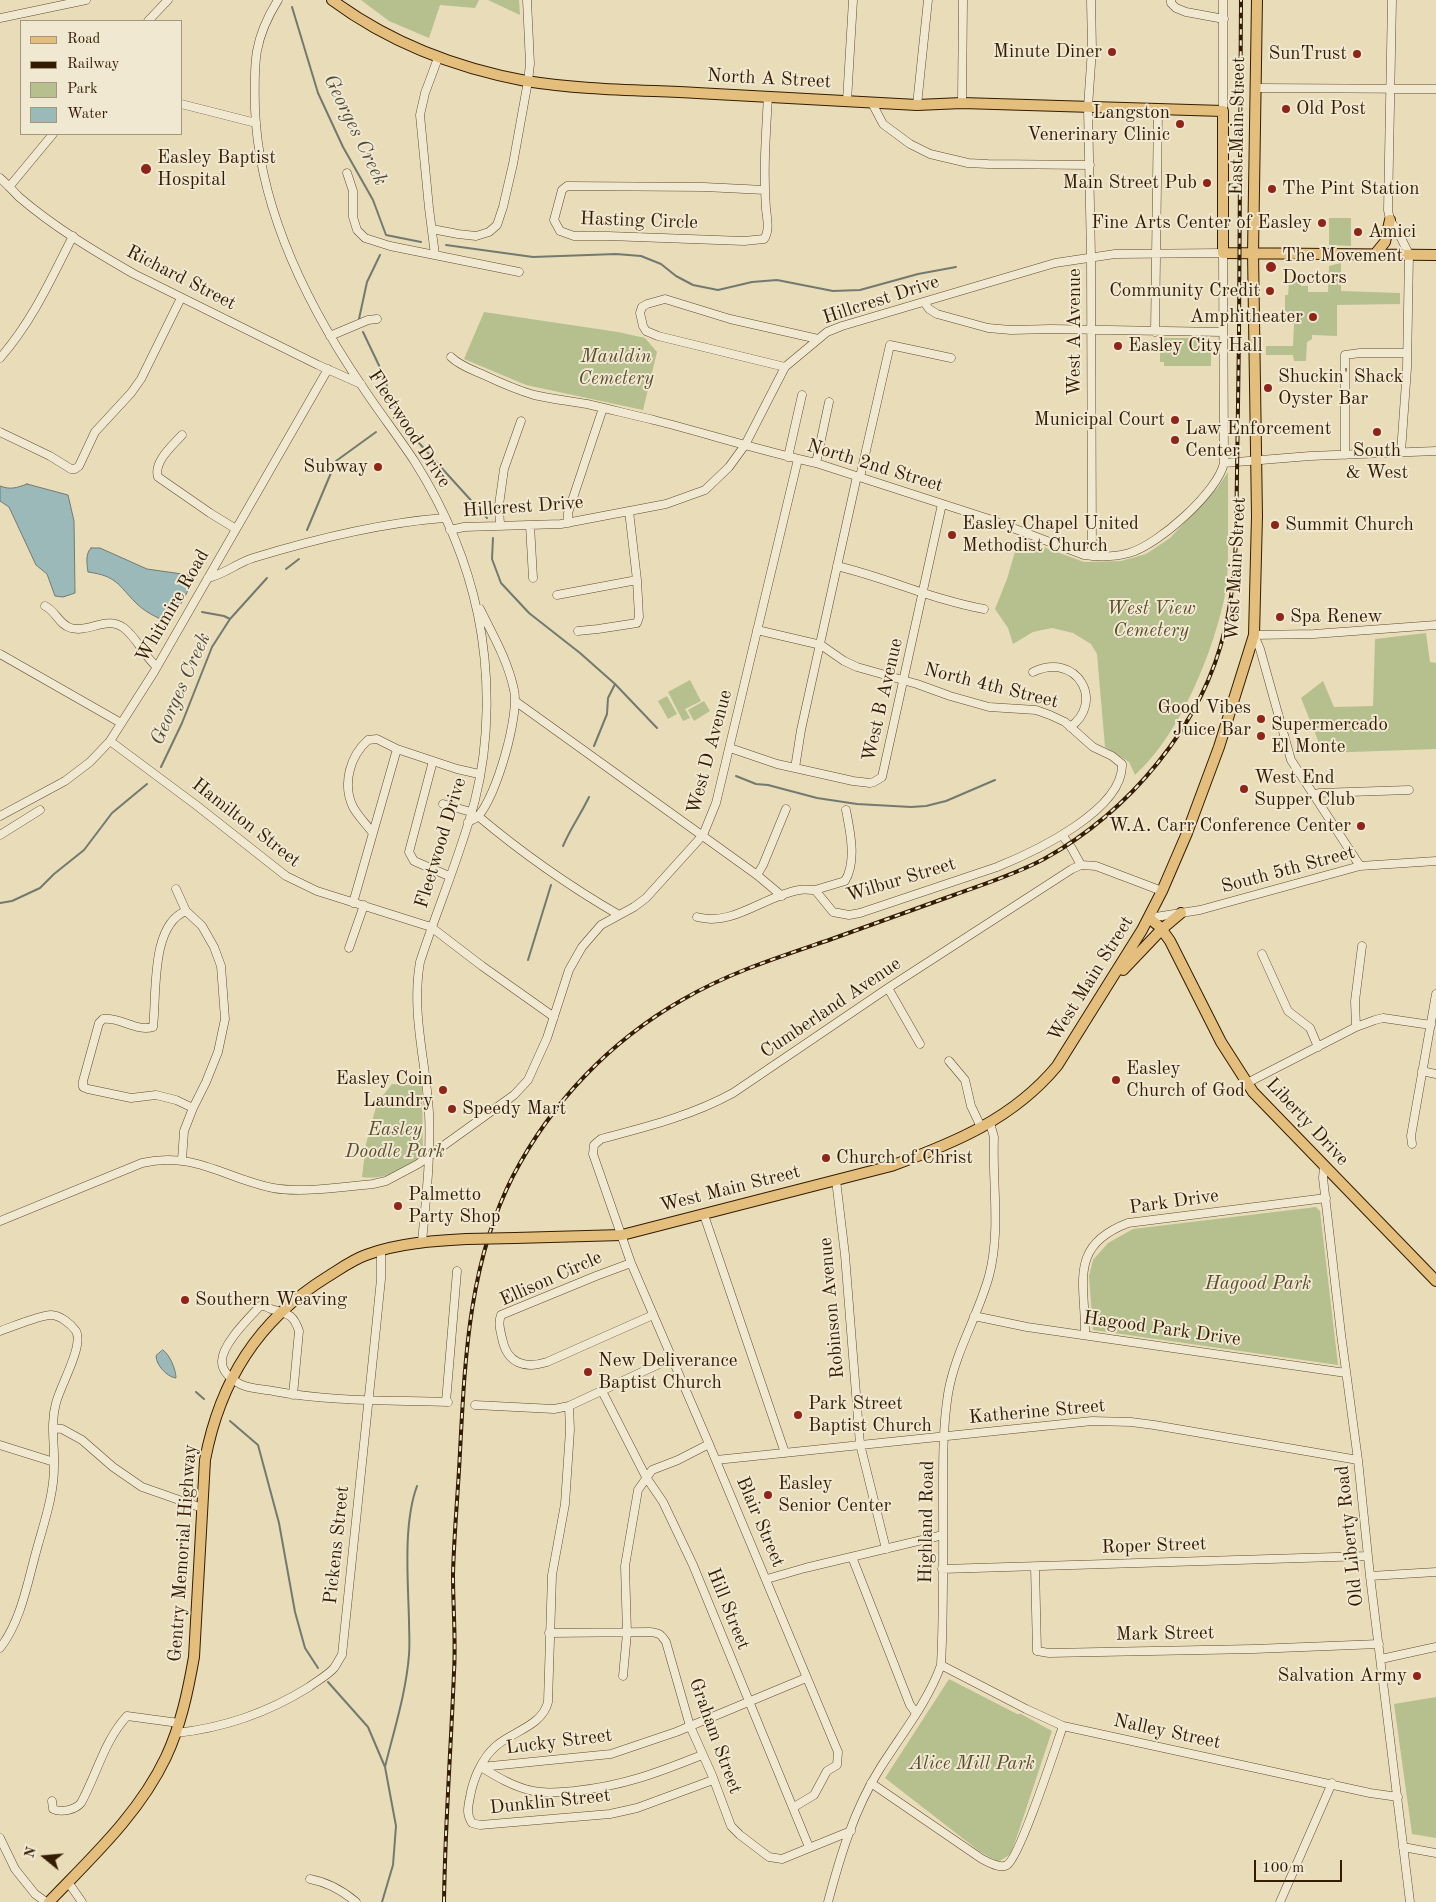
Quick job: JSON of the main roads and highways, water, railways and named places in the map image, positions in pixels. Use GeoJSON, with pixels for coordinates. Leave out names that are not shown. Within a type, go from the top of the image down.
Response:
{"type":"FeatureCollection","features":[{"type":"Feature","properties":{"kind":"main road","name":"North A Street"},"geometry":{"type":"LineString","coordinates":[[332,0],[378,30],[438,58],[461,66],[528,81],[587,87],[917,105],[962,103],[1223,111],[1223,253],[1253,253]]}},
{"type":"Feature","properties":{"kind":"main road","name":"East Main Street"},"geometry":{"type":"LineString","coordinates":[[1253,253],[1258,0]]}},
{"type":"Feature","properties":{"kind":"main road"},"geometry":{"type":"LineString","coordinates":[[1376,254],[1385,242],[1390,220]]}},
{"type":"Feature","properties":{"kind":"main road"},"geometry":{"type":"LineString","coordinates":[[1253,253],[1436,255]]}},
{"type":"Feature","properties":{"kind":"main road","name":"West Main Street"},"geometry":{"type":"LineString","coordinates":[[422,1242],[622,1235],[704,1215],[891,1166],[921,1155],[986,1125],[1020,1103],[1042,1084],[1057,1066],[1107,987],[1149,918],[1162,891],[1189,830],[1219,747],[1254,635],[1257,460],[1253,253]]}},
{"type":"Feature","properties":{"kind":"main road"},"geometry":{"type":"LineString","coordinates":[[1107,987],[1162,929],[1181,913]]}},
{"type":"Feature","properties":{"kind":"main road","name":"Liberty Drive"},"geometry":{"type":"LineString","coordinates":[[1149,918],[1162,929],[1179,958],[1221,1042],[1247,1083],[1267,1107],[1436,1281]]}},
{"type":"Feature","properties":{"kind":"main road","name":"Gentry Memorial Highway"},"geometry":{"type":"LineString","coordinates":[[48,1902],[126,1820],[142,1799],[166,1758],[176,1733],[189,1689],[194,1658],[205,1460],[210,1431],[231,1379],[250,1349],[282,1311],[316,1284],[352,1261],[380,1251],[422,1242]]}},
{"type":"Feature","properties":{"kind":"water"},"geometry":{"type":"Polygon","coordinates":[[[27,484],[68,495],[74,521],[75,593],[63,597],[55,596],[47,574],[36,565],[9,507],[0,501],[0,486],[14,488],[27,484]]]}},
{"type":"Feature","properties":{"kind":"water"},"geometry":{"type":"Polygon","coordinates":[[[91,548],[100,548],[147,569],[189,575],[189,588],[167,622],[143,609],[116,582],[105,576],[88,572],[87,556],[91,548]]]}},
{"type":"Feature","properties":{"kind":"water"},"geometry":{"type":"Polygon","coordinates":[[[163,1350],[172,1363],[176,1378],[166,1373],[156,1359],[156,1356],[163,1350]]]}},
{"type":"Feature","properties":{"kind":"waterway","name":"Georges Creek"},"geometry":{"type":"LineString","coordinates":[[292,7],[318,93],[343,147],[373,200],[386,235],[421,242]]}},
{"type":"Feature","properties":{"kind":"waterway"},"geometry":{"type":"LineString","coordinates":[[446,245],[533,257],[616,254],[641,256],[661,264],[676,276],[693,285],[718,290],[752,282],[777,280],[833,291],[860,290],[918,274],[956,267]]}},
{"type":"Feature","properties":{"kind":"waterway","name":"Georges Creek"},"geometry":{"type":"LineString","coordinates":[[359,319],[367,282],[380,255]]}},
{"type":"Feature","properties":{"kind":"waterway"},"geometry":{"type":"LineString","coordinates":[[363,332],[385,378],[388,391],[399,417],[419,443],[487,518]]}},
{"type":"Feature","properties":{"kind":"waterway","name":"Georges Creek"},"geometry":{"type":"LineString","coordinates":[[394,418],[397,413]]}},
{"type":"Feature","properties":{"kind":"waterway","name":"Georges Creek"},"geometry":{"type":"LineString","coordinates":[[307,530],[336,461],[376,432]]}},
{"type":"Feature","properties":{"kind":"waterway"},"geometry":{"type":"LineString","coordinates":[[493,538],[492,559],[501,583],[529,613],[580,653],[615,684],[657,728]]}},
{"type":"Feature","properties":{"kind":"waterway","name":"Georges Creek"},"geometry":{"type":"LineString","coordinates":[[286,569],[299,559]]}},
{"type":"Feature","properties":{"kind":"waterway","name":"Georges Creek"},"geometry":{"type":"LineString","coordinates":[[161,767],[182,723],[212,647],[230,619],[267,578]]}},
{"type":"Feature","properties":{"kind":"waterway"},"geometry":{"type":"LineString","coordinates":[[202,612],[230,619]]}},
{"type":"Feature","properties":{"kind":"waterway"},"geometry":{"type":"LineString","coordinates":[[594,746],[607,714],[608,698],[615,684]]}},
{"type":"Feature","properties":{"kind":"waterway"},"geometry":{"type":"LineString","coordinates":[[736,776],[756,784],[768,785],[817,798],[857,804],[911,807],[926,806],[946,801],[995,780]]}},
{"type":"Feature","properties":{"kind":"waterway","name":"Georges Creek"},"geometry":{"type":"LineString","coordinates":[[0,903],[12,901],[40,888],[84,850],[112,813],[147,784]]}},
{"type":"Feature","properties":{"kind":"waterway"},"geometry":{"type":"LineString","coordinates":[[563,846],[589,797]]}},
{"type":"Feature","properties":{"kind":"waterway"},"geometry":{"type":"LineString","coordinates":[[528,960],[551,885]]}},
{"type":"Feature","properties":{"kind":"waterway"},"geometry":{"type":"LineString","coordinates":[[196,1392],[204,1399]]}},
{"type":"Feature","properties":{"kind":"waterway"},"geometry":{"type":"LineString","coordinates":[[230,1421],[258,1445],[279,1523],[295,1612],[305,1648],[318,1668]]}},
{"type":"Feature","properties":{"kind":"waterway"},"geometry":{"type":"LineString","coordinates":[[385,1767],[407,1669],[409,1646],[408,1535],[417,1486]]}},
{"type":"Feature","properties":{"kind":"waterway"},"geometry":{"type":"LineString","coordinates":[[328,1682],[368,1727],[385,1767],[396,1826],[393,1865],[382,1902]]}},
{"type":"Feature","properties":{"kind":"railway"},"geometry":{"type":"LineString","coordinates":[[444,1902],[455,1660],[454,1560],[467,1346],[478,1276],[487,1242],[498,1209],[528,1149],[564,1099],[607,1054],[656,1016],[699,990],[754,966],[1011,874],[1044,859],[1075,840],[1105,817],[1133,791],[1158,762],[1180,732],[1199,699],[1214,665],[1225,629],[1229,607],[1236,542],[1241,0]]}},
{"type":"Feature","properties":{"kind":"place","name":"Minute Diner"},"geometry":{"type":"Point","coordinates":[1112,52]}},
{"type":"Feature","properties":{"kind":"place","name":"SunTrust"},"geometry":{"type":"Point","coordinates":[1357,54]}},
{"type":"Feature","properties":{"kind":"place","name":"Old Post"},"geometry":{"type":"Point","coordinates":[1286,109]}},
{"type":"Feature","properties":{"kind":"place","name":"Langston Venerinary Clinic"},"geometry":{"type":"Point","coordinates":[1180,124]}},
{"type":"Feature","properties":{"kind":"place","name":"Easley Baptist Hospital"},"geometry":{"type":"Point","coordinates":[146,169]}},
{"type":"Feature","properties":{"kind":"place","name":"Main Street Pub"},"geometry":{"type":"Point","coordinates":[1207,183]}},
{"type":"Feature","properties":{"kind":"place","name":"The Pint Station"},"geometry":{"type":"Point","coordinates":[1272,189]}},
{"type":"Feature","properties":{"kind":"place","name":"Fine Arts Center of Easley"},"geometry":{"type":"Point","coordinates":[1322,223]}},
{"type":"Feature","properties":{"kind":"place","name":"Amici"},"geometry":{"type":"Point","coordinates":[1358,232]}},
{"type":"Feature","properties":{"kind":"place","name":"The Movement Doctors"},"geometry":{"type":"Point","coordinates":[1271,267]}},
{"type":"Feature","properties":{"kind":"place","name":"Community Credit"},"geometry":{"type":"Point","coordinates":[1270,291]}},
{"type":"Feature","properties":{"kind":"place","name":"Amphitheater"},"geometry":{"type":"Point","coordinates":[1313,317]}},
{"type":"Feature","properties":{"kind":"place","name":"Easley City Hall"},"geometry":{"type":"Point","coordinates":[1118,346]}},
{"type":"Feature","properties":{"kind":"place","name":"Shuckin' Shack Oyster Bar"},"geometry":{"type":"Point","coordinates":[1268,388]}},
{"type":"Feature","properties":{"kind":"place","name":"Municipal Court"},"geometry":{"type":"Point","coordinates":[1175,420]}},
{"type":"Feature","properties":{"kind":"place","name":"South & West"},"geometry":{"type":"Point","coordinates":[1377,432]}},
{"type":"Feature","properties":{"kind":"place","name":"Law Enforcement Center"},"geometry":{"type":"Point","coordinates":[1175,440]}},
{"type":"Feature","properties":{"kind":"place","name":"Subway"},"geometry":{"type":"Point","coordinates":[378,467]}},
{"type":"Feature","properties":{"kind":"place","name":"Summit Church"},"geometry":{"type":"Point","coordinates":[1275,525]}},
{"type":"Feature","properties":{"kind":"place","name":"Easley Chapel United Methodist Church"},"geometry":{"type":"Point","coordinates":[952,535]}},
{"type":"Feature","properties":{"kind":"place","name":"Spa Renew"},"geometry":{"type":"Point","coordinates":[1280,617]}},
{"type":"Feature","properties":{"kind":"place","name":"Good Vibes Juice Bar"},"geometry":{"type":"Point","coordinates":[1261,719]}},
{"type":"Feature","properties":{"kind":"place","name":"Supermercado El Monte"},"geometry":{"type":"Point","coordinates":[1261,736]}},
{"type":"Feature","properties":{"kind":"place","name":"West End Supper Club"},"geometry":{"type":"Point","coordinates":[1244,789]}},
{"type":"Feature","properties":{"kind":"place","name":"W.A. Carr Conference Center"},"geometry":{"type":"Point","coordinates":[1361,826]}},
{"type":"Feature","properties":{"kind":"place","name":"Easley Church of God"},"geometry":{"type":"Point","coordinates":[1116,1080]}},
{"type":"Feature","properties":{"kind":"place","name":"Easley Coin Laundry"},"geometry":{"type":"Point","coordinates":[443,1090]}},
{"type":"Feature","properties":{"kind":"place","name":"Speedy Mart"},"geometry":{"type":"Point","coordinates":[452,1109]}},
{"type":"Feature","properties":{"kind":"place","name":"Church of Christ"},"geometry":{"type":"Point","coordinates":[826,1158]}},
{"type":"Feature","properties":{"kind":"place","name":"Palmetto Party Shop"},"geometry":{"type":"Point","coordinates":[398,1206]}},
{"type":"Feature","properties":{"kind":"place","name":"Southern Weaving"},"geometry":{"type":"Point","coordinates":[185,1300]}},
{"type":"Feature","properties":{"kind":"place","name":"New Deliverance Baptist Church"},"geometry":{"type":"Point","coordinates":[588,1372]}},
{"type":"Feature","properties":{"kind":"place","name":"Park Street Baptist Church"},"geometry":{"type":"Point","coordinates":[798,1415]}},
{"type":"Feature","properties":{"kind":"place","name":"Easley Senior Center"},"geometry":{"type":"Point","coordinates":[768,1495]}},
{"type":"Feature","properties":{"kind":"place","name":"Salvation Army"},"geometry":{"type":"Point","coordinates":[1417,1676]}},
{"type":"Feature","properties":{"kind":"park label","name":"Mauldin Cemetery"},"geometry":{"type":"Point","coordinates":[616,368]}},
{"type":"Feature","properties":{"kind":"park label","name":"West View Cemetery"},"geometry":{"type":"Point","coordinates":[1151,620]}},
{"type":"Feature","properties":{"kind":"park label","name":"Easley Doodle Park"},"geometry":{"type":"Point","coordinates":[395,1141]}},
{"type":"Feature","properties":{"kind":"park label","name":"Hagood Park"},"geometry":{"type":"Point","coordinates":[1258,1284]}},
{"type":"Feature","properties":{"kind":"park label","name":"Alice Mill Park"},"geometry":{"type":"Point","coordinates":[972,1764]}}]}
